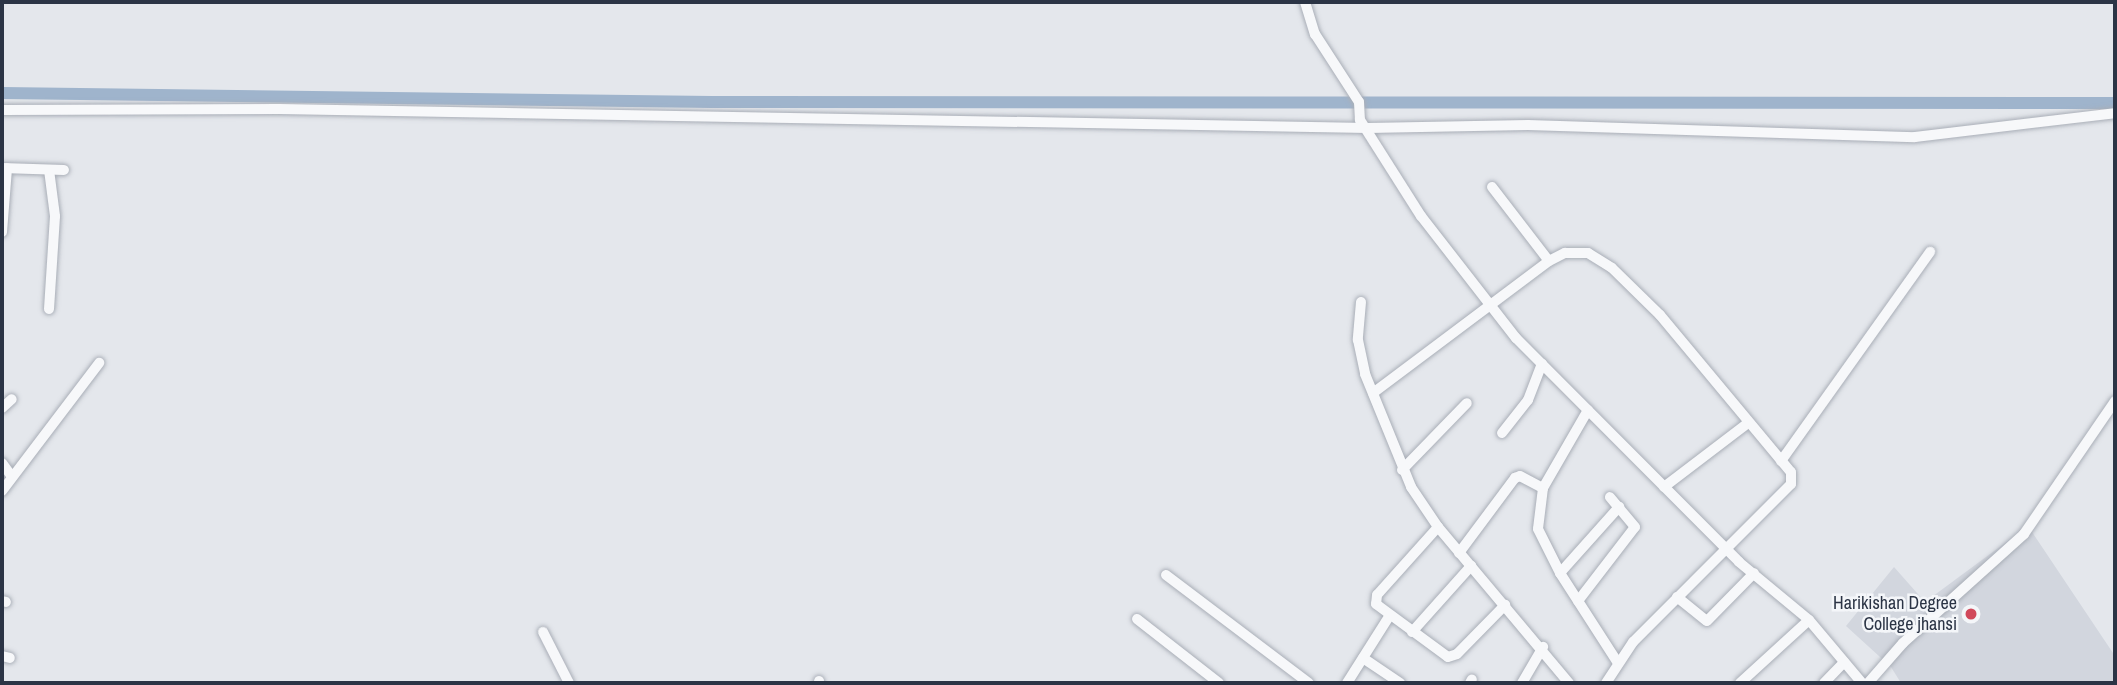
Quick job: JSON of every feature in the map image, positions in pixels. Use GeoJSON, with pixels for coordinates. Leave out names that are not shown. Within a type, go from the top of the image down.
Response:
{"type":"FeatureCollection","features":[{"type":"Feature","properties":{"kind":"street"},"geometry":{"type":"LineString","coordinates":[[1305,2],[1315,34],[1359,102],[1364,124],[1421,215],[1490,304],[1542,364],[1723,546],[1809,620],[1862,683]]}},
{"type":"Feature","properties":{"kind":"street"},"geometry":{"type":"LineString","coordinates":[[2,110],[279,109],[1528,125],[1915,136],[1978,133],[2115,113]]}},
{"type":"Feature","properties":{"kind":"street"},"geometry":{"type":"LineString","coordinates":[[2,232],[4,168],[64,170]]}},
{"type":"Feature","properties":{"kind":"street"},"geometry":{"type":"LineString","coordinates":[[49,170],[55,215],[49,309]]}},
{"type":"Feature","properties":{"kind":"street"},"geometry":{"type":"LineString","coordinates":[[1492,187],[1549,261]]}},
{"type":"Feature","properties":{"kind":"street"},"geometry":{"type":"LineString","coordinates":[[1373,393],[1549,261],[1577,251],[1612,268],[1660,315],[1781,461],[1793,477],[1791,484],[1723,546],[1618,663],[1606,683]]}},
{"type":"Feature","properties":{"kind":"street"},"geometry":{"type":"LineString","coordinates":[[1781,461],[1930,252]]}},
{"type":"Feature","properties":{"kind":"street"},"geometry":{"type":"LineString","coordinates":[[1361,302],[1359,348],[1402,470],[1438,527],[1543,648],[1569,683]]}},
{"type":"Feature","properties":{"kind":"street"},"geometry":{"type":"LineString","coordinates":[[2,491],[99,363]]}},
{"type":"Feature","properties":{"kind":"street"},"geometry":{"type":"LineString","coordinates":[[1502,432],[1528,400],[1542,364]]}},
{"type":"Feature","properties":{"kind":"street"},"geometry":{"type":"LineString","coordinates":[[2,408],[12,399]]}},
{"type":"Feature","properties":{"kind":"street"},"geometry":{"type":"LineString","coordinates":[[1868,683],[1903,643],[2024,534],[2115,401]]}},
{"type":"Feature","properties":{"kind":"street"},"geometry":{"type":"LineString","coordinates":[[1402,470],[1467,402]]}},
{"type":"Feature","properties":{"kind":"street"},"geometry":{"type":"LineString","coordinates":[[1588,410],[1543,488],[1538,528],[1560,573],[1618,663]]}},
{"type":"Feature","properties":{"kind":"street"},"geometry":{"type":"LineString","coordinates":[[1664,487],[1748,423]]}},
{"type":"Feature","properties":{"kind":"street"},"geometry":{"type":"LineString","coordinates":[[2,463],[12,477]]}},
{"type":"Feature","properties":{"kind":"street"},"geometry":{"type":"LineString","coordinates":[[1460,553],[1518,476],[1543,488]]}},
{"type":"Feature","properties":{"kind":"street"},"geometry":{"type":"LineString","coordinates":[[1578,601],[1635,527],[1610,497]]}},
{"type":"Feature","properties":{"kind":"street"},"geometry":{"type":"LineString","coordinates":[[1560,573],[1619,507]]}},
{"type":"Feature","properties":{"kind":"street"},"geometry":{"type":"LineString","coordinates":[[1438,527],[1375,598],[1390,615],[1438,653],[1452,657],[1505,605]]}},
{"type":"Feature","properties":{"kind":"street"},"geometry":{"type":"LineString","coordinates":[[1412,632],[1471,566]]}},
{"type":"Feature","properties":{"kind":"street"},"geometry":{"type":"LineString","coordinates":[[1677,597],[1707,621],[1754,573]]}},
{"type":"Feature","properties":{"kind":"street"},"geometry":{"type":"LineString","coordinates":[[1166,575],[1309,683]]}},
{"type":"Feature","properties":{"kind":"street"},"geometry":{"type":"LineString","coordinates":[[1347,683],[1390,615]]}},
{"type":"Feature","properties":{"kind":"street"},"geometry":{"type":"LineString","coordinates":[[1136,619],[1219,683]]}},
{"type":"Feature","properties":{"kind":"street"},"geometry":{"type":"LineString","coordinates":[[1740,683],[1809,620]]}},
{"type":"Feature","properties":{"kind":"street"},"geometry":{"type":"LineString","coordinates":[[543,632],[569,683]]}},
{"type":"Feature","properties":{"kind":"street"},"geometry":{"type":"LineString","coordinates":[[1522,683],[1543,648]]}},
{"type":"Feature","properties":{"kind":"street"},"geometry":{"type":"LineString","coordinates":[[1363,658],[1400,683]]}},
{"type":"Feature","properties":{"kind":"street"},"geometry":{"type":"LineString","coordinates":[[1824,683],[1844,662]]}},
{"type":"Feature","properties":{"kind":"shaded area","name":"Harikishan Degree College jhansi"},"geometry":{"type":"Polygon","coordinates":[[[2028,526],[2115,656],[2115,683],[1901,683],[1891,667],[1846,626],[1894,567],[1925,602],[2028,526]]]}},
{"type":"Feature","properties":{"kind":"waterway"},"geometry":{"type":"LineString","coordinates":[[2,93],[712,102],[2115,103]]}},
{"type":"Feature","properties":{"kind":"place","name":"Harikishan Degree College jhansi"},"geometry":{"type":"Point","coordinates":[1971,614]}}]}
